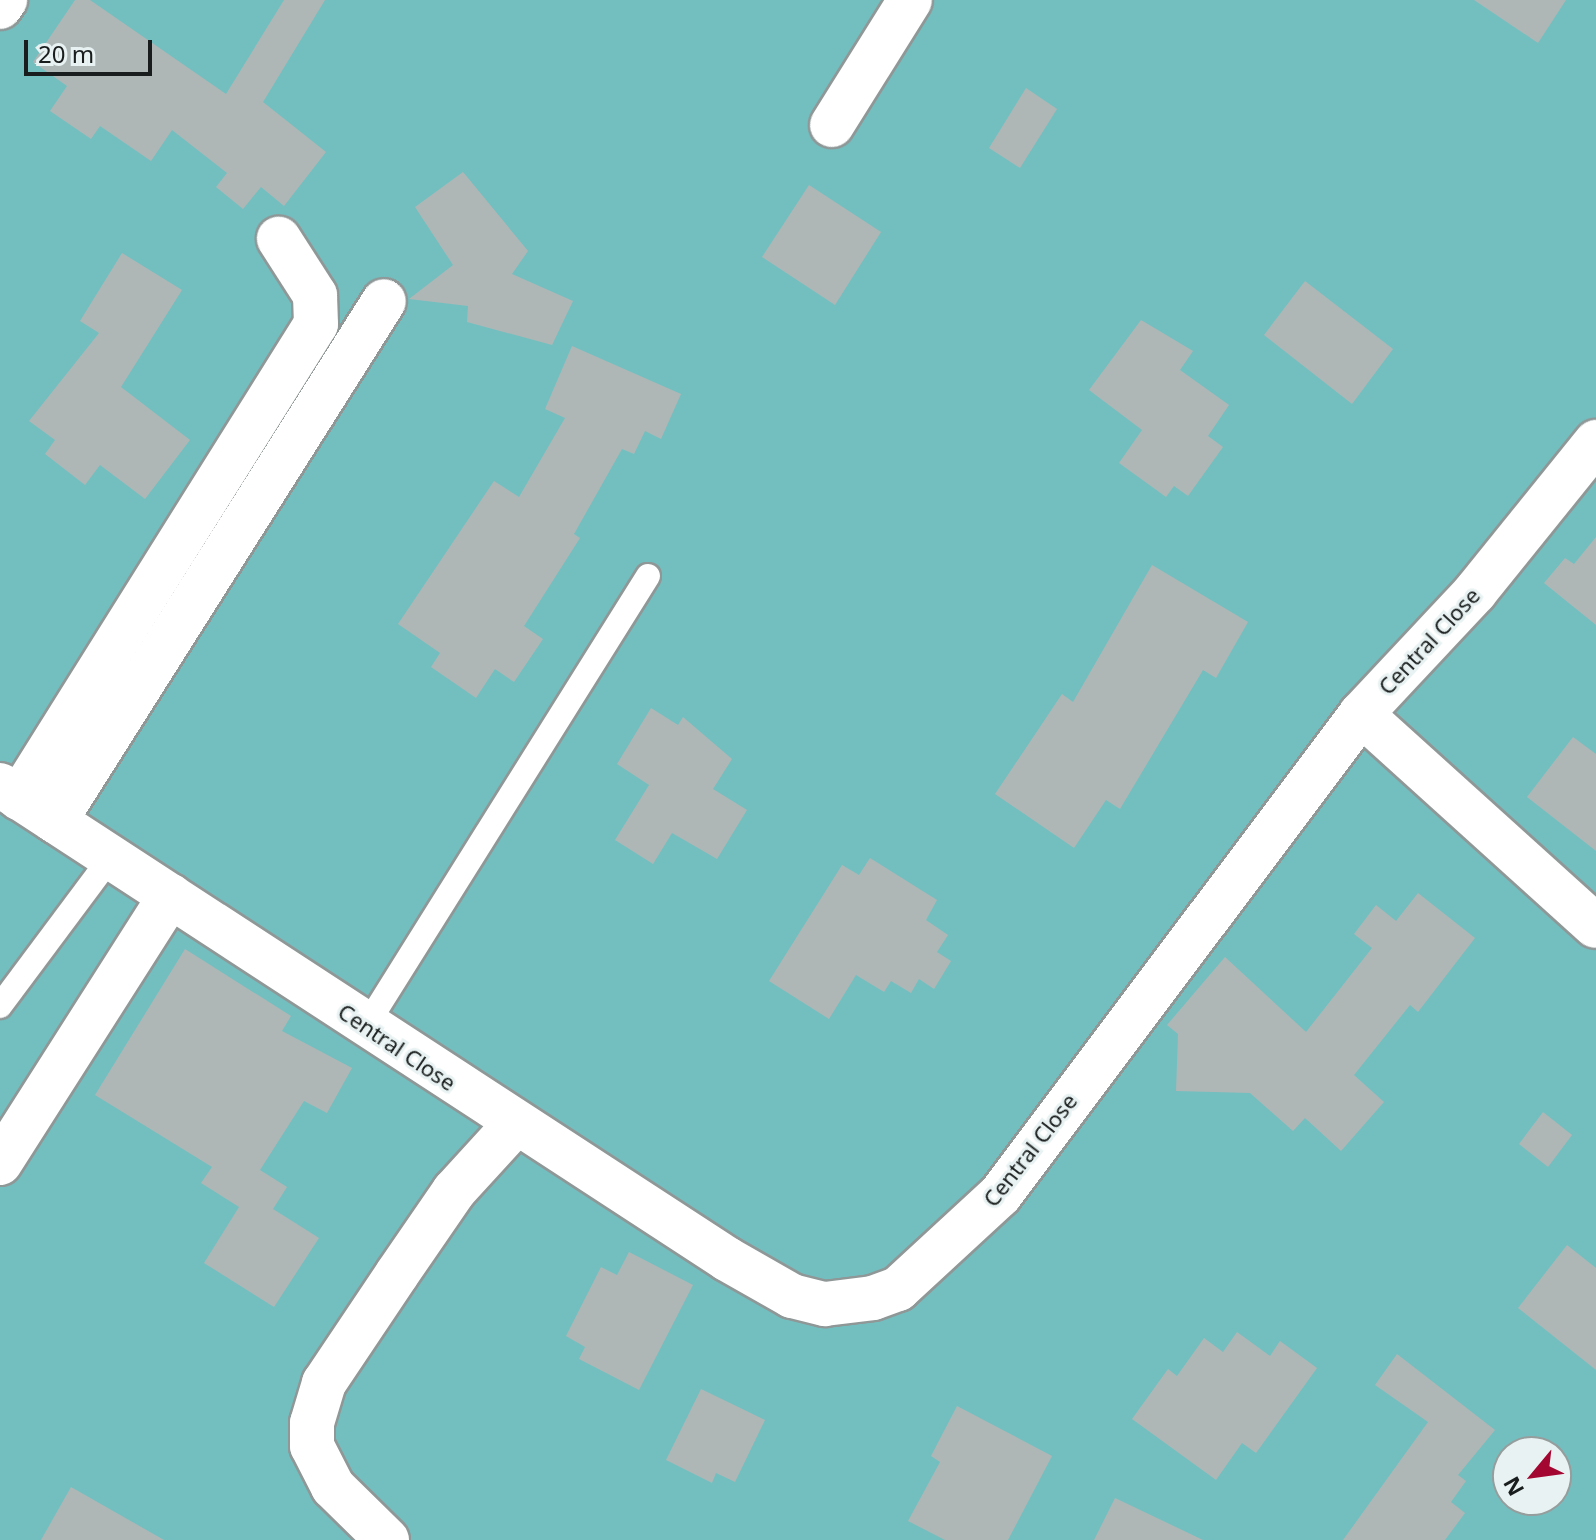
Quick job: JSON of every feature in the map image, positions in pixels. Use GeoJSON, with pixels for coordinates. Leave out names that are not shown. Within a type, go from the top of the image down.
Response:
{"type":"FeatureCollection","features":[{"type":"Feature","properties":{"kind":"street"},"geometry":{"type":"LineString","coordinates":[[0,7],[5,0]]}},
{"type":"Feature","properties":{"kind":"street"},"geometry":{"type":"LineString","coordinates":[[832,125],[910,0]]}},
{"type":"Feature","properties":{"kind":"street"},"geometry":{"type":"LineString","coordinates":[[25,801],[316,324],[315,295],[279,239]]}},
{"type":"Feature","properties":{"kind":"street"},"geometry":{"type":"LineString","coordinates":[[25,801],[384,301]]}},
{"type":"Feature","properties":{"kind":"street","name":"Central Close"},"geometry":{"type":"LineString","coordinates":[[25,801],[516,1123],[792,1296],[849,1303],[898,1289],[1000,1195],[1361,714],[1475,592],[1596,442]]}},
{"type":"Feature","properties":{"kind":"street"},"geometry":{"type":"LineString","coordinates":[[1361,714],[1596,926]]}},
{"type":"Feature","properties":{"kind":"street"},"geometry":{"type":"LineString","coordinates":[[0,1163],[170,896]]}},
{"type":"Feature","properties":{"kind":"street"},"geometry":{"type":"LineString","coordinates":[[387,1540],[333,1487],[312,1446],[312,1423],[324,1383],[454,1191],[516,1123]]}},
{"type":"Feature","properties":{"kind":"lane"},"geometry":{"type":"LineString","coordinates":[[366,1026],[648,576]]}},
{"type":"Feature","properties":{"kind":"lane"},"geometry":{"type":"LineString","coordinates":[[0,1006],[111,857]]}},
{"type":"Feature","properties":{"kind":"shaded area"},"geometry":{"type":"Polygon","coordinates":[[[0,0],[1596,0],[1596,1540],[0,1540],[0,0]]]}},
{"type":"Feature","properties":{"kind":"building"},"geometry":{"type":"Polygon","coordinates":[[[75,0],[90,0],[226,94],[284,0],[325,0],[263,102],[326,152],[284,206],[261,187],[243,209],[216,187],[227,173],[172,130],[151,161],[100,126],[91,139],[50,111],[67,86],[33,62],[75,0]]]}},
{"type":"Feature","properties":{"kind":"building"},"geometry":{"type":"Polygon","coordinates":[[[1474,0],[1566,0],[1538,43],[1474,0]]]}},
{"type":"Feature","properties":{"kind":"building"},"geometry":{"type":"Polygon","coordinates":[[[1026,88],[1057,109],[1020,168],[989,148],[1026,88]]]}},
{"type":"Feature","properties":{"kind":"building"},"geometry":{"type":"Polygon","coordinates":[[[463,172],[528,251],[512,274],[573,301],[552,345],[467,322],[468,306],[409,299],[453,265],[415,207],[463,172]]]}},
{"type":"Feature","properties":{"kind":"building"},"geometry":{"type":"Polygon","coordinates":[[[809,185],[881,232],[835,305],[762,257],[809,185]]]}},
{"type":"Feature","properties":{"kind":"building"},"geometry":{"type":"Polygon","coordinates":[[[122,253],[182,290],[121,387],[190,440],[145,499],[100,465],[85,485],[45,454],[55,440],[29,421],[99,333],[80,321],[122,253]]]}},
{"type":"Feature","properties":{"kind":"building"},"geometry":{"type":"Polygon","coordinates":[[[1305,281],[1393,349],[1352,404],[1264,335],[1305,281]]]}},
{"type":"Feature","properties":{"kind":"building"},"geometry":{"type":"Polygon","coordinates":[[[1141,320],[1193,351],[1180,370],[1229,405],[1208,436],[1223,447],[1188,496],[1174,486],[1166,497],[1119,463],[1142,430],[1089,390],[1141,320]]]}},
{"type":"Feature","properties":{"kind":"building"},"geometry":{"type":"Polygon","coordinates":[[[572,346],[681,394],[661,439],[645,431],[634,454],[622,449],[574,534],[580,538],[524,626],[543,639],[514,682],[495,669],[476,698],[431,667],[440,653],[398,624],[494,481],[519,497],[565,418],[545,409],[572,346]]]}},
{"type":"Feature","properties":{"kind":"building"},"geometry":{"type":"Polygon","coordinates":[[[1596,537],[1596,625],[1544,583],[1565,558],[1574,564],[1596,537]]]}},
{"type":"Feature","properties":{"kind":"building"},"geometry":{"type":"Polygon","coordinates":[[[1152,565],[1248,622],[1216,678],[1203,670],[1120,809],[1106,800],[1074,848],[995,794],[1062,694],[1073,702],[1152,565]]]}},
{"type":"Feature","properties":{"kind":"building"},"geometry":{"type":"Polygon","coordinates":[[[651,708],[678,725],[683,717],[732,759],[713,789],[747,810],[717,859],[672,833],[653,864],[615,840],[649,785],[617,764],[651,708]]]}},
{"type":"Feature","properties":{"kind":"building"},"geometry":{"type":"Polygon","coordinates":[[[1573,737],[1596,754],[1596,851],[1527,797],[1573,737]]]}},
{"type":"Feature","properties":{"kind":"building"},"geometry":{"type":"Polygon","coordinates":[[[870,858],[937,900],[926,920],[948,935],[937,952],[951,961],[934,989],[919,979],[911,993],[891,981],[884,992],[856,975],[829,1019],[769,981],[842,865],[859,875],[870,858]]]}},
{"type":"Feature","properties":{"kind":"building"},"geometry":{"type":"Polygon","coordinates":[[[1418,893],[1475,938],[1418,1012],[1410,1005],[1354,1075],[1384,1102],[1341,1151],[1305,1118],[1293,1131],[1250,1093],[1176,1091],[1178,1034],[1167,1025],[1225,957],[1306,1032],[1372,948],[1354,934],[1376,905],[1396,921],[1418,893]]]}},
{"type":"Feature","properties":{"kind":"building"},"geometry":{"type":"Polygon","coordinates":[[[185,949],[291,1016],[282,1031],[352,1068],[327,1113],[304,1101],[260,1170],[287,1187],[273,1209],[319,1238],[274,1307],[204,1263],[239,1207],[201,1183],[212,1167],[95,1095],[185,949]]]}},
{"type":"Feature","properties":{"kind":"building"},"geometry":{"type":"Polygon","coordinates":[[[1543,1112],[1572,1135],[1548,1167],[1519,1144],[1543,1112]]]}},
{"type":"Feature","properties":{"kind":"building"},"geometry":{"type":"Polygon","coordinates":[[[1567,1245],[1596,1268],[1596,1370],[1518,1308],[1567,1245]]]}},
{"type":"Feature","properties":{"kind":"building"},"geometry":{"type":"Polygon","coordinates":[[[629,1252],[693,1285],[639,1390],[579,1359],[585,1347],[566,1336],[601,1267],[617,1275],[629,1252]]]}},
{"type":"Feature","properties":{"kind":"building"},"geometry":{"type":"Polygon","coordinates":[[[1237,1332],[1270,1356],[1280,1341],[1317,1368],[1256,1453],[1242,1443],[1216,1480],[1132,1419],[1168,1369],[1177,1376],[1204,1338],[1223,1352],[1237,1332]]]}},
{"type":"Feature","properties":{"kind":"building"},"geometry":{"type":"Polygon","coordinates":[[[1397,1354],[1495,1430],[1458,1475],[1466,1481],[1451,1502],[1465,1513],[1445,1540],[1343,1540],[1428,1422],[1375,1385],[1397,1354]]]}},
{"type":"Feature","properties":{"kind":"building"},"geometry":{"type":"Polygon","coordinates":[[[701,1389],[765,1420],[735,1482],[716,1473],[712,1483],[666,1460],[701,1389]]]}},
{"type":"Feature","properties":{"kind":"building"},"geometry":{"type":"Polygon","coordinates":[[[957,1406],[1052,1456],[1008,1540],[945,1540],[908,1521],[940,1462],[931,1456],[957,1406]]]}},
{"type":"Feature","properties":{"kind":"building"},"geometry":{"type":"Polygon","coordinates":[[[71,1487],[164,1540],[41,1540],[71,1487]]]}},
{"type":"Feature","properties":{"kind":"building"},"geometry":{"type":"Polygon","coordinates":[[[1115,1498],[1203,1540],[1094,1540],[1115,1498]]]}}]}
